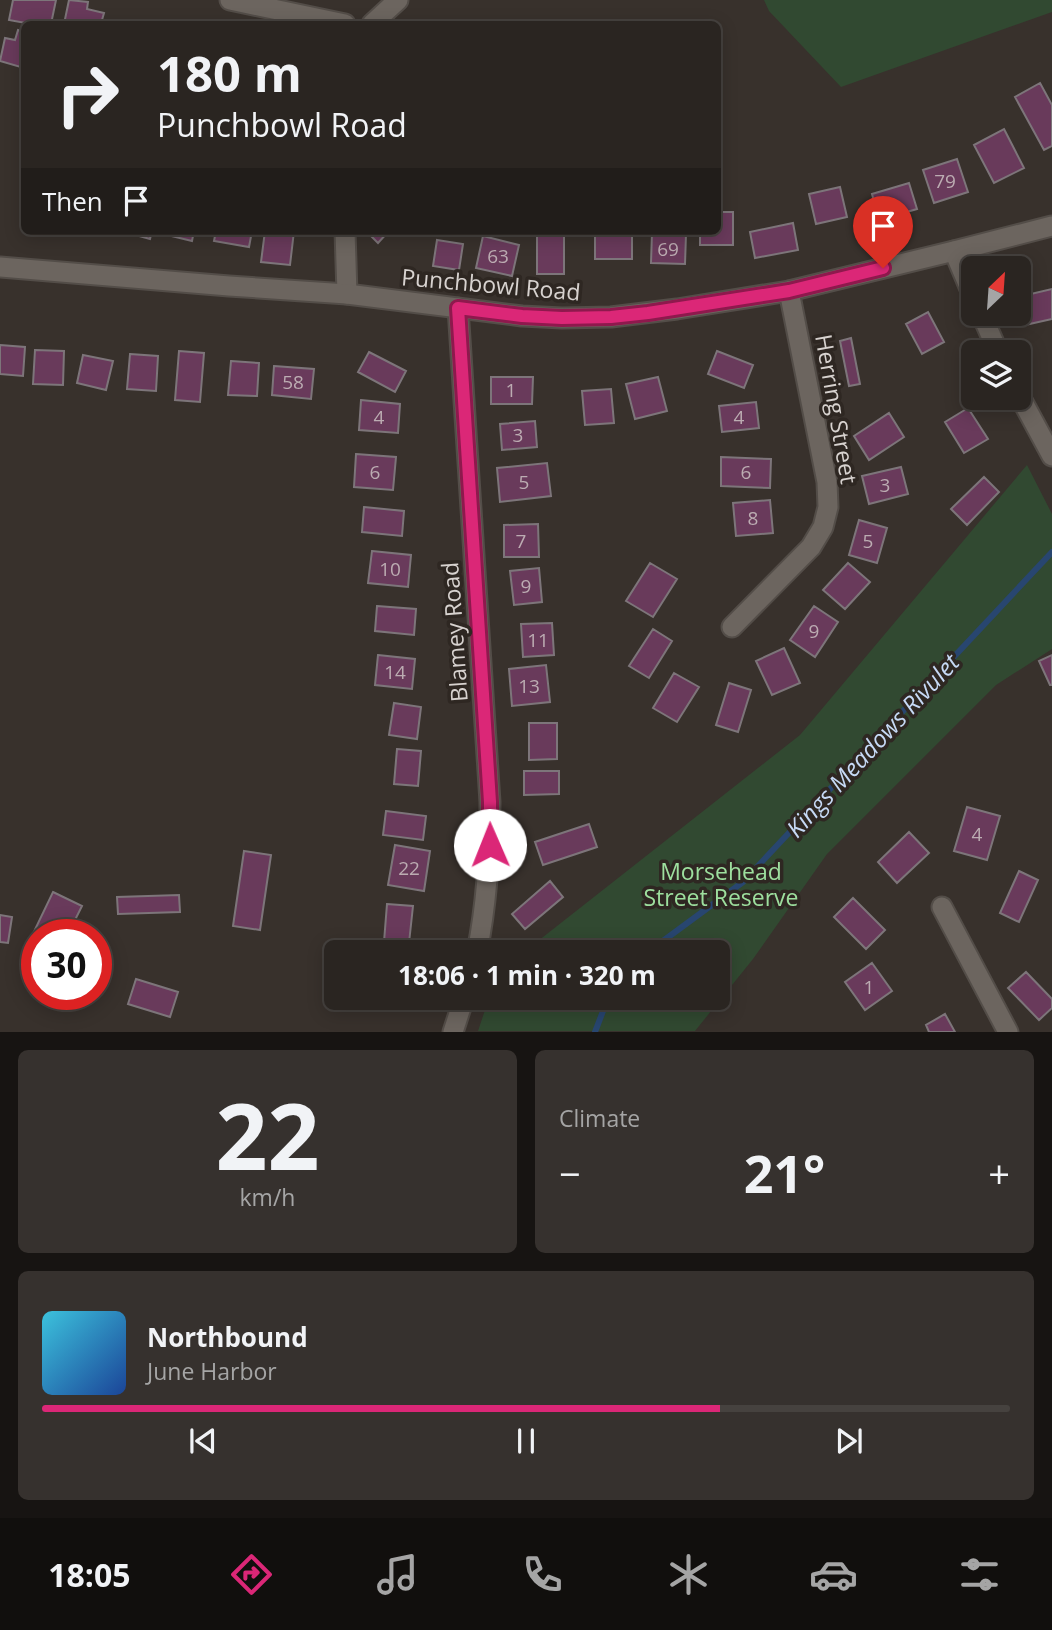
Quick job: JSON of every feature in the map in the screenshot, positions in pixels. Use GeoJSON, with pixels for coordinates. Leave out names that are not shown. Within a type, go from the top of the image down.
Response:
{"type":"FeatureCollection","features":[{"type":"Feature","properties":{"kind":"street"},"geometry":{"type":"LineString","coordinates":[[230,0],[331,21]]}},
{"type":"Feature","properties":{"kind":"street"},"geometry":{"type":"LineString","coordinates":[[375,21],[398,0]]}},
{"type":"Feature","properties":{"kind":"street","name":"Punchbowl Road"},"geometry":{"type":"LineString","coordinates":[[0,267],[347,294],[522,316],[611,317],[789,291],[1052,226]]}},
{"type":"Feature","properties":{"kind":"street"},"geometry":{"type":"LineString","coordinates":[[345,235],[347,294]]}},
{"type":"Feature","properties":{"kind":"street"},"geometry":{"type":"LineString","coordinates":[[954,251],[961,268]]}},
{"type":"Feature","properties":{"kind":"street","name":"Herring Street"},"geometry":{"type":"LineString","coordinates":[[732,627],[811,547],[823,527],[828,507],[827,482],[789,291]]}},
{"type":"Feature","properties":{"kind":"street","name":"Blamey Road"},"geometry":{"type":"LineString","coordinates":[[458,308],[490,802],[490,845],[479,940]]}},
{"type":"Feature","properties":{"kind":"street"},"geometry":{"type":"LineString","coordinates":[[1027,410],[1052,456]]}},
{"type":"Feature","properties":{"kind":"street"},"geometry":{"type":"LineString","coordinates":[[942,907],[1009,1031]]}},
{"type":"Feature","properties":{"kind":"street"},"geometry":{"type":"LineString","coordinates":[[453,1031],[460,1010]]}},
{"type":"Feature","properties":{"kind":"green space"},"geometry":{"type":"Polygon","coordinates":[[[764,0],[1052,0],[1052,12],[841,87],[769,11],[764,0]]]}},
{"type":"Feature","properties":{"kind":"green space","name":"Morsehead Street Reserve"},"geometry":{"type":"Polygon","coordinates":[[[1027,465],[1052,514],[1052,649],[996,685],[827,854],[730,988],[730,940],[539,940],[800,735],[1027,465]]]}},
{"type":"Feature","properties":{"kind":"green space","name":"Morsehead Street Reserve"},"geometry":{"type":"Polygon","coordinates":[[[485,1010],[712,1010],[695,1031],[478,1031],[485,1010]]]}},
{"type":"Feature","properties":{"kind":"building"},"geometry":{"type":"Polygon","coordinates":[[[13,0],[56,0],[52,21],[9,20],[13,0]]]}},
{"type":"Feature","properties":{"kind":"building"},"geometry":{"type":"Polygon","coordinates":[[[69,0],[88,2],[87,9],[104,13],[102,20],[106,21],[65,21],[69,0]]]}},
{"type":"Feature","properties":{"kind":"building"},"geometry":{"type":"Polygon","coordinates":[[[18,30],[21,31],[21,67],[0,61],[5,38],[15,40],[18,30]]]}},
{"type":"Feature","properties":{"kind":"building"},"geometry":{"type":"Polygon","coordinates":[[[1040,83],[1052,105],[1052,146],[1044,150],[1015,97],[1040,83]]]}},
{"type":"Feature","properties":{"kind":"building"},"geometry":{"type":"Polygon","coordinates":[[[1004,129],[1024,168],[994,183],[974,145],[1004,129]]]}},
{"type":"Feature","properties":{"kind":"building"},"geometry":{"type":"Polygon","coordinates":[[[957,159],[968,192],[934,203],[923,170],[957,159]]]}},
{"type":"Feature","properties":{"kind":"building"},"geometry":{"type":"Polygon","coordinates":[[[909,183],[917,209],[879,220],[872,194],[909,183]]]}},
{"type":"Feature","properties":{"kind":"building"},"geometry":{"type":"Polygon","coordinates":[[[840,187],[847,217],[816,224],[809,194],[840,187]]]}},
{"type":"Feature","properties":{"kind":"building"},"geometry":{"type":"Polygon","coordinates":[[[721,212],[733,212],[733,245],[700,245],[700,235],[721,235],[721,212]]]}},
{"type":"Feature","properties":{"kind":"building"},"geometry":{"type":"Polygon","coordinates":[[[793,223],[798,250],[755,258],[750,232],[793,223]]]}},
{"type":"Feature","properties":{"kind":"building"},"geometry":{"type":"Polygon","coordinates":[[[136,235],[151,235],[150,239],[136,235]]]}},
{"type":"Feature","properties":{"kind":"building"},"geometry":{"type":"Polygon","coordinates":[[[167,235],[193,235],[192,241],[167,235]]]}},
{"type":"Feature","properties":{"kind":"building"},"geometry":{"type":"Polygon","coordinates":[[[215,235],[251,235],[249,247],[214,241],[215,235]]]}},
{"type":"Feature","properties":{"kind":"building"},"geometry":{"type":"Polygon","coordinates":[[[264,235],[294,235],[290,265],[261,262],[264,235]]]}},
{"type":"Feature","properties":{"kind":"building"},"geometry":{"type":"Polygon","coordinates":[[[370,235],[385,235],[378,243],[370,235]]]}},
{"type":"Feature","properties":{"kind":"building"},"geometry":{"type":"Polygon","coordinates":[[[537,235],[564,235],[564,274],[537,274],[537,235]]]}},
{"type":"Feature","properties":{"kind":"building"},"geometry":{"type":"Polygon","coordinates":[[[595,235],[632,235],[632,259],[595,259],[595,235]]]}},
{"type":"Feature","properties":{"kind":"building"},"geometry":{"type":"Polygon","coordinates":[[[652,235],[686,235],[685,264],[651,263],[652,235]]]}},
{"type":"Feature","properties":{"kind":"building"},"geometry":{"type":"Polygon","coordinates":[[[483,236],[519,245],[512,276],[476,268],[483,236]]]}},
{"type":"Feature","properties":{"kind":"building"},"geometry":{"type":"Polygon","coordinates":[[[437,240],[463,244],[459,270],[433,266],[437,240]]]}},
{"type":"Feature","properties":{"kind":"building"},"geometry":{"type":"Polygon","coordinates":[[[1052,289],[1052,319],[1031,324],[1031,294],[1052,289]]]}},
{"type":"Feature","properties":{"kind":"building"},"geometry":{"type":"Polygon","coordinates":[[[928,312],[944,342],[922,354],[906,324],[928,312]]]}},
{"type":"Feature","properties":{"kind":"building"},"geometry":{"type":"Polygon","coordinates":[[[851,338],[860,384],[849,386],[840,341],[851,338]]]}},
{"type":"Feature","properties":{"kind":"building"},"geometry":{"type":"Polygon","coordinates":[[[0,345],[25,347],[23,376],[0,374],[0,345]]]}},
{"type":"Feature","properties":{"kind":"building"},"geometry":{"type":"Polygon","coordinates":[[[35,350],[64,351],[63,385],[33,384],[35,350]]]}},
{"type":"Feature","properties":{"kind":"building"},"geometry":{"type":"Polygon","coordinates":[[[179,351],[204,353],[200,402],[175,400],[179,351]]]}},
{"type":"Feature","properties":{"kind":"building"},"geometry":{"type":"Polygon","coordinates":[[[717,351],[753,365],[744,388],[708,374],[717,351]]]}},
{"type":"Feature","properties":{"kind":"building"},"geometry":{"type":"Polygon","coordinates":[[[369,352],[406,371],[395,392],[358,372],[369,352]]]}},
{"type":"Feature","properties":{"kind":"building"},"geometry":{"type":"Polygon","coordinates":[[[130,354],[158,356],[156,391],[127,389],[130,354]]]}},
{"type":"Feature","properties":{"kind":"building"},"geometry":{"type":"Polygon","coordinates":[[[83,355],[113,361],[106,390],[77,383],[83,355]]]}},
{"type":"Feature","properties":{"kind":"building"},"geometry":{"type":"Polygon","coordinates":[[[231,361],[259,363],[257,396],[228,395],[231,361]]]}},
{"type":"Feature","properties":{"kind":"building"},"geometry":{"type":"Polygon","coordinates":[[[274,366],[314,369],[311,399],[272,395],[274,366]]]}},
{"type":"Feature","properties":{"kind":"building"},"geometry":{"type":"Polygon","coordinates":[[[491,377],[533,377],[532,404],[491,404],[491,377]]]}},
{"type":"Feature","properties":{"kind":"building"},"geometry":{"type":"Polygon","coordinates":[[[658,377],[667,411],[635,419],[626,384],[658,377]]]}},
{"type":"Feature","properties":{"kind":"building"},"geometry":{"type":"Polygon","coordinates":[[[611,389],[614,423],[585,425],[582,391],[611,389]]]}},
{"type":"Feature","properties":{"kind":"building"},"geometry":{"type":"Polygon","coordinates":[[[361,400],[400,404],[398,433],[359,430],[361,400]]]}},
{"type":"Feature","properties":{"kind":"building"},"geometry":{"type":"Polygon","coordinates":[[[756,402],[759,428],[722,432],[719,406],[756,402]]]}},
{"type":"Feature","properties":{"kind":"building"},"geometry":{"type":"Polygon","coordinates":[[[969,410],[988,439],[964,453],[945,422],[969,410]]]}},
{"type":"Feature","properties":{"kind":"building"},"geometry":{"type":"Polygon","coordinates":[[[889,413],[904,437],[869,460],[854,436],[889,413]]]}},
{"type":"Feature","properties":{"kind":"building"},"geometry":{"type":"Polygon","coordinates":[[[535,421],[537,447],[502,450],[500,424],[535,421]]]}},
{"type":"Feature","properties":{"kind":"building"},"geometry":{"type":"Polygon","coordinates":[[[356,454],[396,457],[393,490],[354,487],[356,454]]]}},
{"type":"Feature","properties":{"kind":"building"},"geometry":{"type":"Polygon","coordinates":[[[721,457],[771,459],[770,488],[721,486],[721,457]]]}},
{"type":"Feature","properties":{"kind":"building"},"geometry":{"type":"Polygon","coordinates":[[[547,463],[551,496],[500,502],[497,468],[547,463]]]}},
{"type":"Feature","properties":{"kind":"building"},"geometry":{"type":"Polygon","coordinates":[[[901,467],[908,494],[869,504],[862,476],[901,467]]]}},
{"type":"Feature","properties":{"kind":"building"},"geometry":{"type":"Polygon","coordinates":[[[984,477],[999,492],[967,525],[951,509],[984,477]]]}},
{"type":"Feature","properties":{"kind":"building"},"geometry":{"type":"Polygon","coordinates":[[[770,500],[773,533],[736,536],[733,503],[770,500]]]}},
{"type":"Feature","properties":{"kind":"building"},"geometry":{"type":"Polygon","coordinates":[[[364,507],[404,511],[402,536],[362,532],[364,507]]]}},
{"type":"Feature","properties":{"kind":"building"},"geometry":{"type":"Polygon","coordinates":[[[859,520],[887,528],[877,563],[849,555],[859,520]]]}},
{"type":"Feature","properties":{"kind":"building"},"geometry":{"type":"Polygon","coordinates":[[[538,524],[539,557],[504,557],[504,525],[538,524]]]}},
{"type":"Feature","properties":{"kind":"building"},"geometry":{"type":"Polygon","coordinates":[[[372,551],[411,555],[408,587],[368,583],[372,551]]]}},
{"type":"Feature","properties":{"kind":"building"},"geometry":{"type":"Polygon","coordinates":[[[650,563],[677,579],[653,617],[626,601],[650,563]]]}},
{"type":"Feature","properties":{"kind":"building"},"geometry":{"type":"Polygon","coordinates":[[[848,563],[870,582],[845,609],[823,590],[848,563]]]}},
{"type":"Feature","properties":{"kind":"building"},"geometry":{"type":"Polygon","coordinates":[[[539,568],[542,602],[514,605],[510,571],[539,568]]]}},
{"type":"Feature","properties":{"kind":"building"},"geometry":{"type":"Polygon","coordinates":[[[377,606],[416,609],[414,635],[375,631],[377,606]]]}},
{"type":"Feature","properties":{"kind":"building"},"geometry":{"type":"Polygon","coordinates":[[[814,606],[838,622],[815,657],[790,640],[814,606]]]}},
{"type":"Feature","properties":{"kind":"building"},"geometry":{"type":"Polygon","coordinates":[[[552,623],[554,655],[523,657],[521,624],[552,623]]]}},
{"type":"Feature","properties":{"kind":"building"},"geometry":{"type":"Polygon","coordinates":[[[653,629],[672,641],[649,678],[629,666],[653,629]]]}},
{"type":"Feature","properties":{"kind":"building"},"geometry":{"type":"Polygon","coordinates":[[[784,648],[800,683],[772,695],[756,661],[784,648]]]}},
{"type":"Feature","properties":{"kind":"building"},"geometry":{"type":"Polygon","coordinates":[[[378,655],[415,659],[412,689],[375,685],[378,655]]]}},
{"type":"Feature","properties":{"kind":"building"},"geometry":{"type":"Polygon","coordinates":[[[1052,655],[1052,685],[1050,685],[1039,661],[1052,655]]]}},
{"type":"Feature","properties":{"kind":"building"},"geometry":{"type":"Polygon","coordinates":[[[546,665],[550,702],[512,706],[509,669],[546,665]]]}},
{"type":"Feature","properties":{"kind":"building"},"geometry":{"type":"Polygon","coordinates":[[[674,673],[699,687],[677,722],[653,708],[674,673]]]}},
{"type":"Feature","properties":{"kind":"building"},"geometry":{"type":"Polygon","coordinates":[[[729,683],[751,690],[738,732],[716,725],[729,683]]]}},
{"type":"Feature","properties":{"kind":"building"},"geometry":{"type":"Polygon","coordinates":[[[394,703],[421,707],[417,739],[389,735],[394,703]]]}},
{"type":"Feature","properties":{"kind":"building"},"geometry":{"type":"Polygon","coordinates":[[[529,723],[557,723],[557,759],[529,760],[529,723]]]}},
{"type":"Feature","properties":{"kind":"building"},"geometry":{"type":"Polygon","coordinates":[[[397,749],[421,751],[418,786],[394,784],[397,749]]]}},
{"type":"Feature","properties":{"kind":"building"},"geometry":{"type":"Polygon","coordinates":[[[524,771],[559,771],[559,794],[524,795],[524,771]]]}},
{"type":"Feature","properties":{"kind":"building"},"geometry":{"type":"Polygon","coordinates":[[[967,807],[1000,816],[987,860],[954,851],[967,807]]]}},
{"type":"Feature","properties":{"kind":"building"},"geometry":{"type":"Polygon","coordinates":[[[386,811],[426,816],[423,840],[383,835],[386,811]]]}},
{"type":"Feature","properties":{"kind":"building"},"geometry":{"type":"Polygon","coordinates":[[[589,824],[597,847],[543,865],[535,842],[589,824]]]}},
{"type":"Feature","properties":{"kind":"building"},"geometry":{"type":"Polygon","coordinates":[[[909,832],[929,853],[897,883],[878,862],[909,832]]]}},
{"type":"Feature","properties":{"kind":"building"},"geometry":{"type":"Polygon","coordinates":[[[395,845],[430,851],[424,891],[388,885],[395,845]]]}},
{"type":"Feature","properties":{"kind":"building"},"geometry":{"type":"Polygon","coordinates":[[[244,851],[271,855],[260,930],[233,926],[244,851]]]}},
{"type":"Feature","properties":{"kind":"building"},"geometry":{"type":"Polygon","coordinates":[[[1019,871],[1038,880],[1019,922],[1000,913],[1019,871]]]}},
{"type":"Feature","properties":{"kind":"building"},"geometry":{"type":"Polygon","coordinates":[[[550,881],[563,897],[525,929],[512,914],[550,881]]]}},
{"type":"Feature","properties":{"kind":"building"},"geometry":{"type":"Polygon","coordinates":[[[53,892],[82,906],[76,919],[40,919],[53,892]]]}},
{"type":"Feature","properties":{"kind":"building"},"geometry":{"type":"Polygon","coordinates":[[[179,895],[180,912],[118,914],[117,897],[179,895]]]}},
{"type":"Feature","properties":{"kind":"building"},"geometry":{"type":"Polygon","coordinates":[[[853,898],[885,930],[866,949],[834,917],[853,898]]]}},
{"type":"Feature","properties":{"kind":"building"},"geometry":{"type":"Polygon","coordinates":[[[387,904],[413,906],[409,940],[384,940],[387,904]]]}},
{"type":"Feature","properties":{"kind":"building"},"geometry":{"type":"Polygon","coordinates":[[[0,915],[12,917],[8,943],[0,942],[0,915]]]}},
{"type":"Feature","properties":{"kind":"building"},"geometry":{"type":"Polygon","coordinates":[[[872,963],[892,991],[865,1010],[845,982],[872,963]]]}},
{"type":"Feature","properties":{"kind":"building"},"geometry":{"type":"Polygon","coordinates":[[[1026,972],[1052,999],[1052,1008],[1039,1020],[1008,988],[1026,972]]]}},
{"type":"Feature","properties":{"kind":"building"},"geometry":{"type":"Polygon","coordinates":[[[136,979],[178,992],[170,1017],[128,1004],[136,979]]]}},
{"type":"Feature","properties":{"kind":"building"},"geometry":{"type":"Polygon","coordinates":[[[945,1014],[955,1032],[929,1032],[926,1025],[945,1014]]]}},
{"type":"Feature","properties":{"kind":"waterway","name":"Kings Meadows Rivulet"},"geometry":{"type":"LineString","coordinates":[[664,940],[743,882],[1052,552]]}},
{"type":"Feature","properties":{"kind":"waterway","name":"Kings Meadows Rivulet"},"geometry":{"type":"LineString","coordinates":[[595,1032],[603,1010]]}},
{"type":"Feature","properties":{"kind":"route"},"geometry":{"type":"LineString","coordinates":[[490,845],[490,802],[458,308],[522,316],[611,317],[789,291],[883,268]]}}]}
